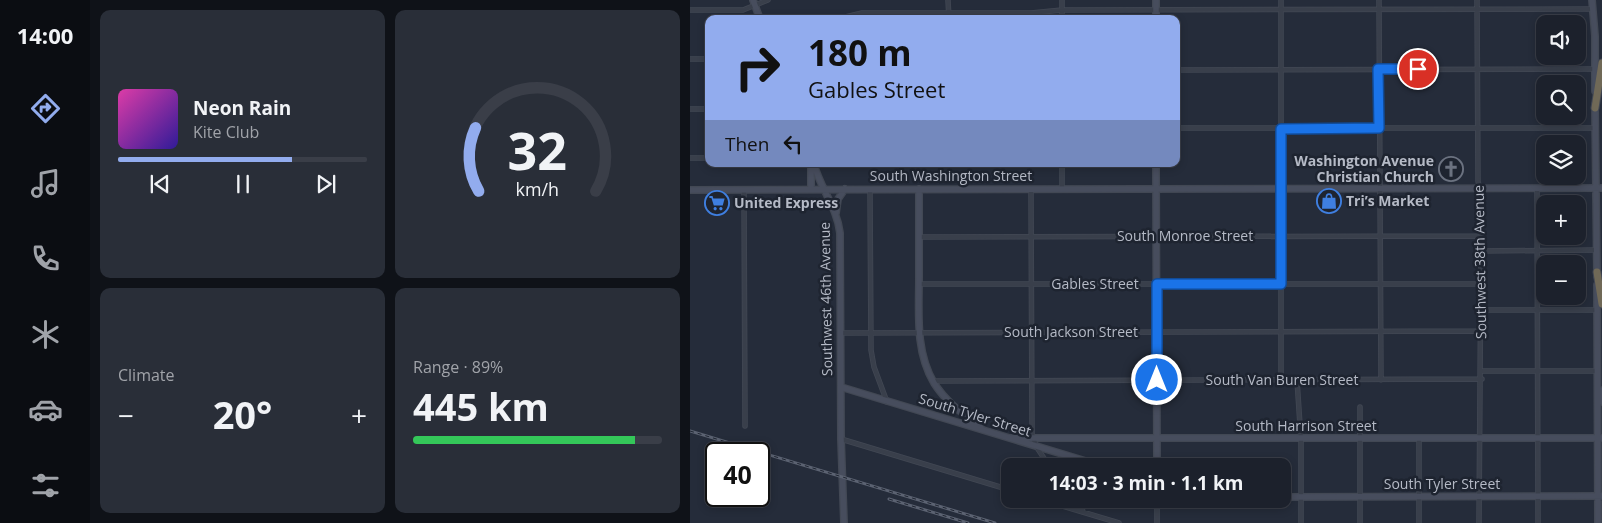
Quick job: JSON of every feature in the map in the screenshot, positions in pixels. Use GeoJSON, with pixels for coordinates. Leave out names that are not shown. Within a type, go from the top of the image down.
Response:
{"type":"FeatureCollection","features":[{"type":"Feature","properties":{"kind":"highway"},"geometry":{"type":"LineString","coordinates":[[1595,108],[1602,63]]}},
{"type":"Feature","properties":{"kind":"highway"},"geometry":{"type":"LineString","coordinates":[[1596,272],[1599,307]]}},
{"type":"Feature","properties":{"kind":"main road"},"geometry":{"type":"LineString","coordinates":[[1156,0],[1156,15]]}},
{"type":"Feature","properties":{"kind":"main road"},"geometry":{"type":"LineString","coordinates":[[1592,0],[1596,168],[1599,188],[1596,206],[1596,272]]}},
{"type":"Feature","properties":{"kind":"main road"},"geometry":{"type":"LineString","coordinates":[[754,3],[758,15]]}},
{"type":"Feature","properties":{"kind":"main road"},"geometry":{"type":"LineString","coordinates":[[812,189],[813,167]]}},
{"type":"Feature","properties":{"kind":"main road","name":"Southwest 46th Avenue"},"geometry":{"type":"LineString","coordinates":[[814,167],[836,213],[840,233],[841,439],[844,523]]}},
{"type":"Feature","properties":{"kind":"main road"},"geometry":{"type":"LineString","coordinates":[[1156,167],[1157,458]]}},
{"type":"Feature","properties":{"kind":"main road"},"geometry":{"type":"LineString","coordinates":[[1596,168],[1602,176]]}},
{"type":"Feature","properties":{"kind":"main road","name":"South Washington Street"},"geometry":{"type":"LineString","coordinates":[[690,190],[1599,188]]}},
{"type":"Feature","properties":{"kind":"main road"},"geometry":{"type":"LineString","coordinates":[[836,213],[838,199],[845,189]]}},
{"type":"Feature","properties":{"kind":"main road"},"geometry":{"type":"LineString","coordinates":[[919,189],[920,333],[924,358],[933,381],[952,405],[984,431]]}},
{"type":"Feature","properties":{"kind":"main road"},"geometry":{"type":"LineString","coordinates":[[1596,206],[1602,198]]}},
{"type":"Feature","properties":{"kind":"main road"},"geometry":{"type":"LineString","coordinates":[[1598,523],[1600,496],[1600,405],[1597,371],[1599,307]]}},
{"type":"Feature","properties":{"kind":"main road","name":"South Tyler Street"},"geometry":{"type":"LineString","coordinates":[[841,387],[1076,458]]}},
{"type":"Feature","properties":{"kind":"main road","name":"South Harrison Street"},"geometry":{"type":"LineString","coordinates":[[1010,438],[1157,437],[1300,440],[1599,438]]}},
{"type":"Feature","properties":{"kind":"main road","name":"South Tyler Street"},"geometry":{"type":"LineString","coordinates":[[1291,497],[1600,496]]}},
{"type":"Feature","properties":{"kind":"street"},"geometry":{"type":"LineString","coordinates":[[690,10],[733,10],[768,0]]}},
{"type":"Feature","properties":{"kind":"street"},"geometry":{"type":"LineString","coordinates":[[948,0],[948,13]]}},
{"type":"Feature","properties":{"kind":"street"},"geometry":{"type":"LineString","coordinates":[[1062,0],[1062,15]]}},
{"type":"Feature","properties":{"kind":"street"},"geometry":{"type":"LineString","coordinates":[[1281,0],[1281,380]]}},
{"type":"Feature","properties":{"kind":"street"},"geometry":{"type":"LineString","coordinates":[[1378,0],[1381,380]]}},
{"type":"Feature","properties":{"kind":"street","name":"Southwest 38th Avenue"},"geometry":{"type":"LineString","coordinates":[[1477,0],[1482,371],[1478,439],[1479,523]]}},
{"type":"Feature","properties":{"kind":"street"},"geometry":{"type":"LineString","coordinates":[[854,15],[862,13],[1031,13],[1062,10],[1593,9]]}},
{"type":"Feature","properties":{"kind":"street"},"geometry":{"type":"LineString","coordinates":[[690,60],[705,59]]}},
{"type":"Feature","properties":{"kind":"street"},"geometry":{"type":"LineString","coordinates":[[1180,70],[1595,69]]}},
{"type":"Feature","properties":{"kind":"street"},"geometry":{"type":"LineString","coordinates":[[690,109],[705,109]]}},
{"type":"Feature","properties":{"kind":"street"},"geometry":{"type":"LineString","coordinates":[[1180,128],[1596,128]]}},
{"type":"Feature","properties":{"kind":"street"},"geometry":{"type":"LineString","coordinates":[[690,158],[705,158]]}},
{"type":"Feature","properties":{"kind":"street"},"geometry":{"type":"LineString","coordinates":[[1062,167],[1062,189]]}},
{"type":"Feature","properties":{"kind":"street"},"geometry":{"type":"LineString","coordinates":[[1537,188],[1538,523]]}},
{"type":"Feature","properties":{"kind":"street"},"geometry":{"type":"LineString","coordinates":[[744,189],[745,426]]}},
{"type":"Feature","properties":{"kind":"street"},"geometry":{"type":"LineString","coordinates":[[870,189],[870,333],[874,367],[887,402]]}},
{"type":"Feature","properties":{"kind":"street"},"geometry":{"type":"LineString","coordinates":[[1031,189],[1033,438],[1043,458]]}},
{"type":"Feature","properties":{"kind":"street","name":"South Monroe Street"},"geometry":{"type":"LineString","coordinates":[[919,237],[1481,236]]}},
{"type":"Feature","properties":{"kind":"street"},"geometry":{"type":"LineString","coordinates":[[1481,250],[1596,250]]}},
{"type":"Feature","properties":{"kind":"street","name":"Gables Street"},"geometry":{"type":"LineString","coordinates":[[919,284],[1481,284]]}},
{"type":"Feature","properties":{"kind":"street"},"geometry":{"type":"LineString","coordinates":[[1481,310],[1599,307]]}},
{"type":"Feature","properties":{"kind":"street","name":"South Jackson Street"},"geometry":{"type":"LineString","coordinates":[[840,333],[1481,331]]}},
{"type":"Feature","properties":{"kind":"street"},"geometry":{"type":"LineString","coordinates":[[1482,371],[1597,371]]}},
{"type":"Feature","properties":{"kind":"street","name":"South Van Buren Street"},"geometry":{"type":"LineString","coordinates":[[933,381],[1482,379]]}},
{"type":"Feature","properties":{"kind":"street"},"geometry":{"type":"LineString","coordinates":[[1297,380],[1301,523]]}},
{"type":"Feature","properties":{"kind":"street"},"geometry":{"type":"LineString","coordinates":[[1360,407],[1360,523]]}},
{"type":"Feature","properties":{"kind":"street"},"geometry":{"type":"LineString","coordinates":[[841,439],[1001,487]]}},
{"type":"Feature","properties":{"kind":"street"},"geometry":{"type":"LineString","coordinates":[[1419,439],[1419,523]]}},
{"type":"Feature","properties":{"kind":"street"},"geometry":{"type":"LineString","coordinates":[[1069,508],[1119,523]]}},
{"type":"Feature","properties":{"kind":"street"},"geometry":{"type":"LineString","coordinates":[[1082,508],[1083,512]]}},
{"type":"Feature","properties":{"kind":"street"},"geometry":{"type":"LineString","coordinates":[[1157,508],[1157,523]]}},
{"type":"Feature","properties":{"kind":"railway"},"geometry":{"type":"LineString","coordinates":[[690,431],[995,523]]}},
{"type":"Feature","properties":{"kind":"railway"},"geometry":{"type":"LineString","coordinates":[[889,499],[968,523]]}},
{"type":"Feature","properties":{"kind":"place","name":"Washington Avenue Christian Church"},"geometry":{"type":"Point","coordinates":[1451,169]}},
{"type":"Feature","properties":{"kind":"place","name":"Tri’s Market"},"geometry":{"type":"Point","coordinates":[1329,201]}},
{"type":"Feature","properties":{"kind":"place","name":"United Express"},"geometry":{"type":"Point","coordinates":[717,203]}},
{"type":"Feature","properties":{"kind":"route"},"geometry":{"type":"LineString","coordinates":[[1157,380],[1157,284],[1281,284],[1281,129],[1379,128],[1378,69],[1418,69]]}}]}
